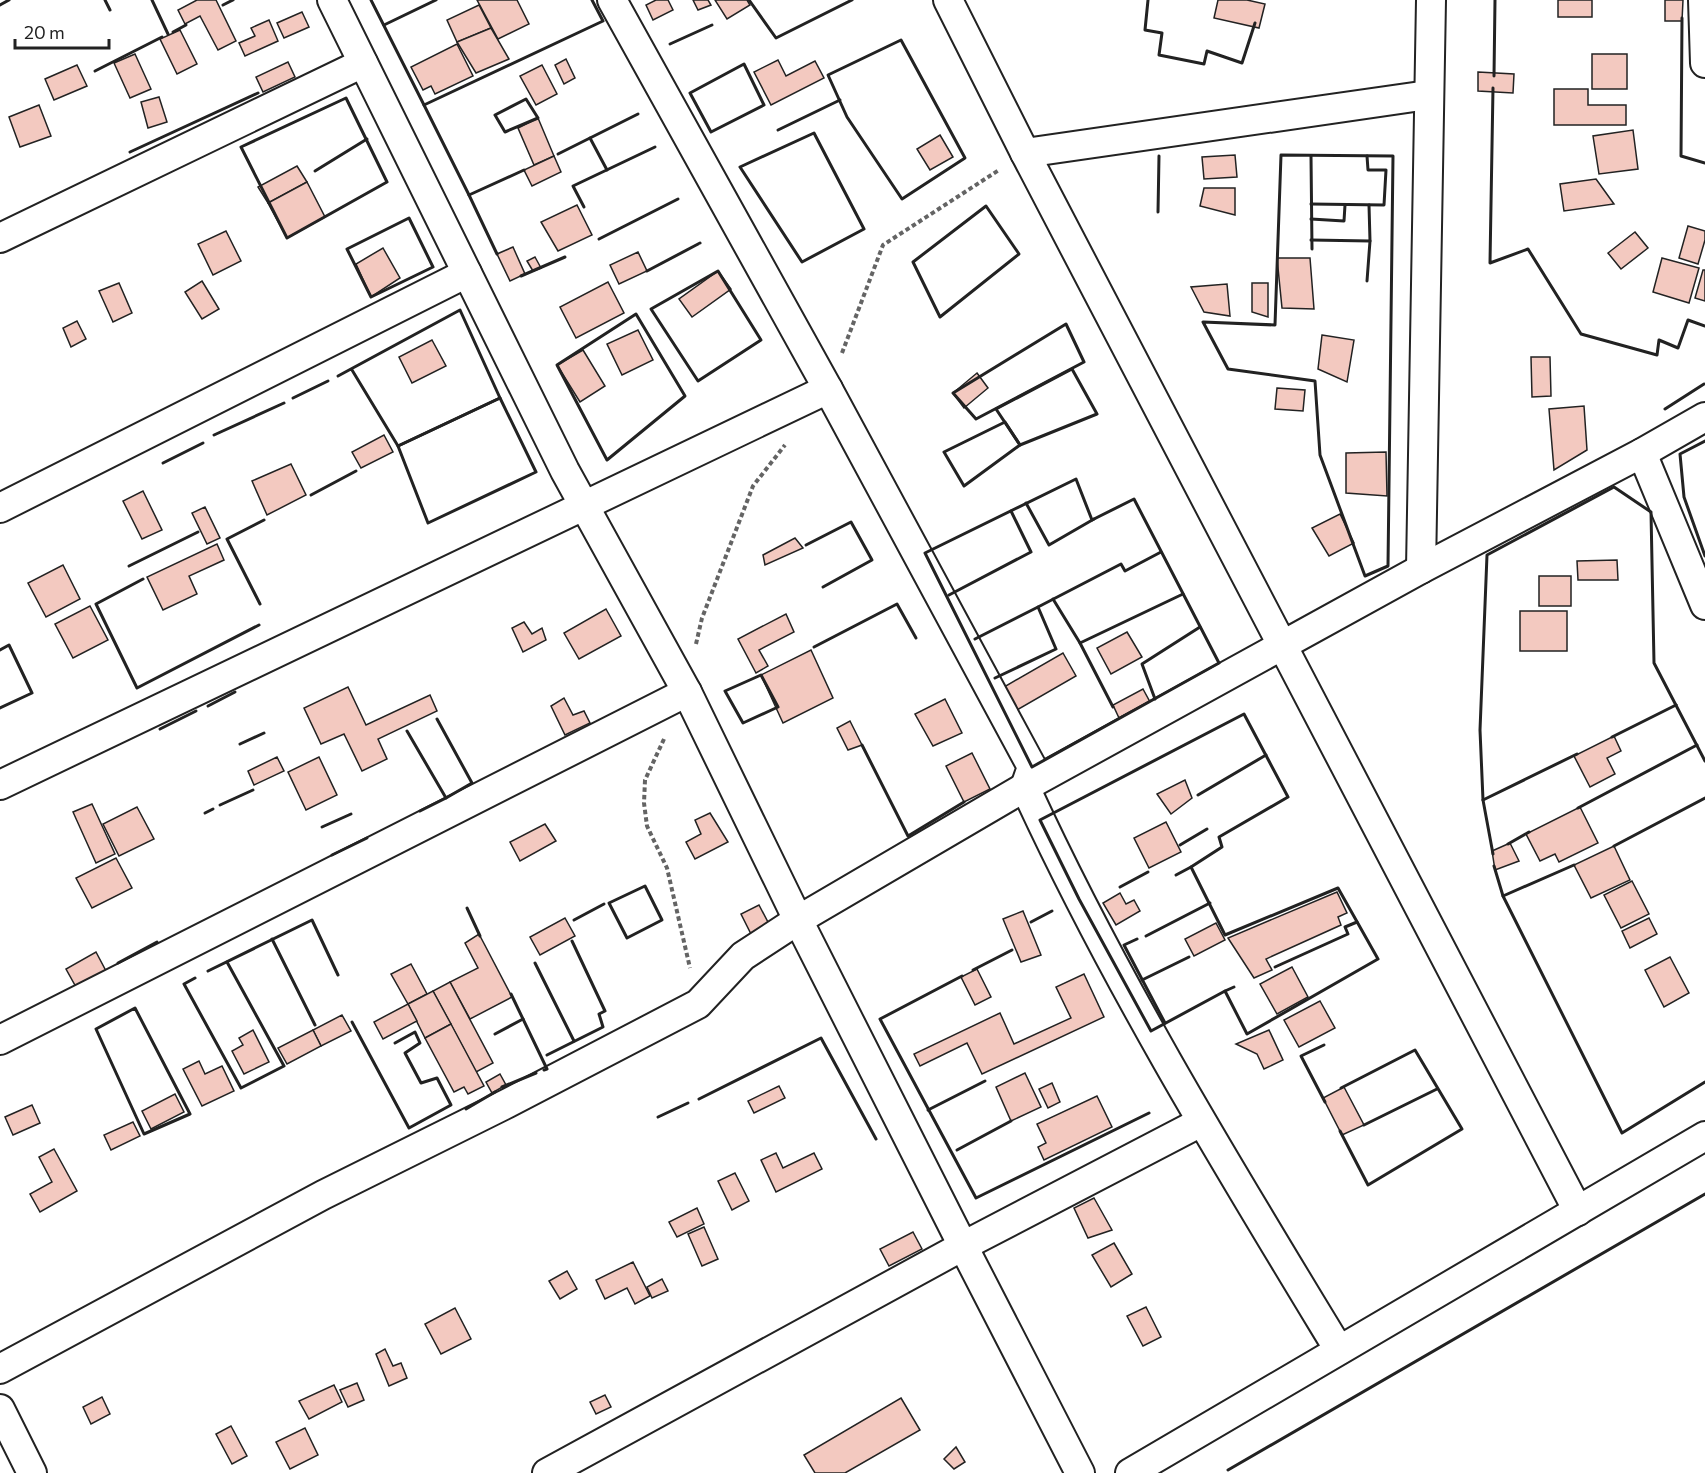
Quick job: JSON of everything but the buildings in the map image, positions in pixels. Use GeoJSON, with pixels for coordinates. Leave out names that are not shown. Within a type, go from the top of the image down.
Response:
{"type":"FeatureCollection","features":[{"type":"Feature","properties":{"kind":"street"},"geometry":{"type":"LineString","coordinates":[[332,0],[565,471],[687,692],[798,920],[1080,1473]]}},
{"type":"Feature","properties":{"kind":"street"},"geometry":{"type":"LineString","coordinates":[[612,0],[828,389],[1032,767],[1025,787],[1079,899],[1201,1122],[1339,1350]]}},
{"type":"Feature","properties":{"kind":"street"},"geometry":{"type":"LineString","coordinates":[[948,0],[1281,646],[1578,1211]]}},
{"type":"Feature","properties":{"kind":"street"},"geometry":{"type":"LineString","coordinates":[[1421,569],[1431,0]]}},
{"type":"Feature","properties":{"kind":"street"},"geometry":{"type":"LineString","coordinates":[[1703,0],[1705,63]]}},
{"type":"Feature","properties":{"kind":"street"},"geometry":{"type":"LineString","coordinates":[[0,238],[363,63]]}},
{"type":"Feature","properties":{"kind":"street"},"geometry":{"type":"LineString","coordinates":[[1025,153],[1428,95]]}},
{"type":"Feature","properties":{"kind":"street"},"geometry":{"type":"LineString","coordinates":[[0,508],[467,273]]}},
{"type":"Feature","properties":{"kind":"street"},"geometry":{"type":"LineString","coordinates":[[0,785],[828,389]]}},
{"type":"Feature","properties":{"kind":"street"},"geometry":{"type":"LineString","coordinates":[[0,1369],[323,1195],[508,1103],[698,1004],[743,956],[798,920],[1025,787],[1421,569],[1642,453],[1705,417]]}},
{"type":"Feature","properties":{"kind":"street"},"geometry":{"type":"LineString","coordinates":[[1642,453],[1705,605]]}},
{"type":"Feature","properties":{"kind":"street"},"geometry":{"type":"LineString","coordinates":[[0,1040],[687,692]]}},
{"type":"Feature","properties":{"kind":"street"},"geometry":{"type":"LineString","coordinates":[[547,1473],[963,1246],[1201,1122]]}},
{"type":"Feature","properties":{"kind":"street"},"geometry":{"type":"LineString","coordinates":[[1130,1473],[1705,1136]]}},
{"type":"Feature","properties":{"kind":"street"},"geometry":{"type":"LineString","coordinates":[[0,1409],[32,1473]]}},
{"type":"Feature","properties":{"kind":"path"},"geometry":{"type":"LineString","coordinates":[[828,389],[883,245],[1025,153]]}},
{"type":"Feature","properties":{"kind":"wall"},"geometry":{"type":"LineString","coordinates":[[0,5],[9,0]]}},
{"type":"Feature","properties":{"kind":"wall"},"geometry":{"type":"LineString","coordinates":[[105,0],[110,10]]}},
{"type":"Feature","properties":{"kind":"wall"},"geometry":{"type":"LineString","coordinates":[[152,0],[168,34]]}},
{"type":"Feature","properties":{"kind":"wall"},"geometry":{"type":"LineString","coordinates":[[223,5],[233,0]]}},
{"type":"Feature","properties":{"kind":"wall"},"geometry":{"type":"LineString","coordinates":[[371,0],[424,105],[603,21],[592,0]]}},
{"type":"Feature","properties":{"kind":"wall"},"geometry":{"type":"LineString","coordinates":[[384,25],[436,0]]}},
{"type":"Feature","properties":{"kind":"wall"},"geometry":{"type":"LineString","coordinates":[[749,0],[776,38],[852,0]]}},
{"type":"Feature","properties":{"kind":"wall"},"geometry":{"type":"LineString","coordinates":[[1148,0],[1145,30],[1162,33],[1159,55],[1204,64],[1207,51],[1242,63],[1255,23]]}},
{"type":"Feature","properties":{"kind":"wall"},"geometry":{"type":"LineString","coordinates":[[1494,76],[1495,0]]}},
{"type":"Feature","properties":{"kind":"wall"},"geometry":{"type":"LineString","coordinates":[[1682,18],[1681,156],[1705,163]]}},
{"type":"Feature","properties":{"kind":"wall"},"geometry":{"type":"LineString","coordinates":[[173,32],[186,25]]}},
{"type":"Feature","properties":{"kind":"wall"},"geometry":{"type":"LineString","coordinates":[[670,44],[712,25]]}},
{"type":"Feature","properties":{"kind":"wall"},"geometry":{"type":"LineString","coordinates":[[95,71],[162,37]]}},
{"type":"Feature","properties":{"kind":"wall"},"geometry":{"type":"LineString","coordinates":[[901,40],[965,158],[902,199],[847,117],[828,75],[901,40]]}},
{"type":"Feature","properties":{"kind":"wall"},"geometry":{"type":"LineString","coordinates":[[744,64],[764,105],[711,132],[690,93],[744,64]]}},
{"type":"Feature","properties":{"kind":"wall"},"geometry":{"type":"LineString","coordinates":[[1493,88],[1490,263],[1528,249],[1581,334],[1657,355],[1659,340],[1678,348],[1688,320],[1705,326]]}},
{"type":"Feature","properties":{"kind":"wall"},"geometry":{"type":"LineString","coordinates":[[130,152],[258,93]]}},
{"type":"Feature","properties":{"kind":"wall"},"geometry":{"type":"LineString","coordinates":[[346,98],[387,182],[287,238],[241,147],[346,98]]}},
{"type":"Feature","properties":{"kind":"wall"},"geometry":{"type":"LineString","coordinates":[[526,99],[538,118],[505,132],[495,115],[526,99]]}},
{"type":"Feature","properties":{"kind":"wall"},"geometry":{"type":"LineString","coordinates":[[778,130],[840,100]]}},
{"type":"Feature","properties":{"kind":"wall"},"geometry":{"type":"LineString","coordinates":[[424,105],[469,195]]}},
{"type":"Feature","properties":{"kind":"wall"},"geometry":{"type":"LineString","coordinates":[[558,154],[638,114]]}},
{"type":"Feature","properties":{"kind":"wall"},"geometry":{"type":"LineString","coordinates":[[814,133],[864,229],[802,262],[740,167],[814,133]]}},
{"type":"Feature","properties":{"kind":"wall"},"geometry":{"type":"LineString","coordinates":[[590,138],[607,170]]}},
{"type":"Feature","properties":{"kind":"wall"},"geometry":{"type":"LineString","coordinates":[[315,171],[367,139]]}},
{"type":"Feature","properties":{"kind":"wall"},"geometry":{"type":"LineString","coordinates":[[584,207],[573,186],[655,147]]}},
{"type":"Feature","properties":{"kind":"wall"},"geometry":{"type":"LineString","coordinates":[[1281,155],[1393,156],[1388,566],[1365,576],[1320,455],[1315,381],[1228,369],[1203,322],[1275,325],[1281,155]]}},
{"type":"Feature","properties":{"kind":"wall"},"geometry":{"type":"LineString","coordinates":[[1158,212],[1159,156]]}},
{"type":"Feature","properties":{"kind":"wall"},"geometry":{"type":"LineString","coordinates":[[1311,156],[1312,249]]}},
{"type":"Feature","properties":{"kind":"wall"},"geometry":{"type":"LineString","coordinates":[[1311,204],[1384,205],[1386,170],[1368,170],[1367,156]]}},
{"type":"Feature","properties":{"kind":"wall"},"geometry":{"type":"LineString","coordinates":[[497,254],[469,195],[524,170]]}},
{"type":"Feature","properties":{"kind":"wall"},"geometry":{"type":"LineString","coordinates":[[599,239],[678,199]]}},
{"type":"Feature","properties":{"kind":"wall"},"geometry":{"type":"LineString","coordinates":[[1311,219],[1344,221],[1345,205]]}},
{"type":"Feature","properties":{"kind":"wall"},"geometry":{"type":"LineString","coordinates":[[1311,240],[1370,241],[1369,205]]}},
{"type":"Feature","properties":{"kind":"wall"},"geometry":{"type":"LineString","coordinates":[[986,206],[1019,254],[940,317],[913,262],[986,206]]}},
{"type":"Feature","properties":{"kind":"wall"},"geometry":{"type":"LineString","coordinates":[[409,218],[433,267],[371,297],[347,249],[409,218]]}},
{"type":"Feature","properties":{"kind":"wall"},"geometry":{"type":"LineString","coordinates":[[1367,281],[1370,241]]}},
{"type":"Feature","properties":{"kind":"wall"},"geometry":{"type":"LineString","coordinates":[[647,271],[700,243]]}},
{"type":"Feature","properties":{"kind":"wall"},"geometry":{"type":"LineString","coordinates":[[521,276],[565,257]]}},
{"type":"Feature","properties":{"kind":"wall"},"geometry":{"type":"LineString","coordinates":[[718,271],[761,340],[698,381],[651,309],[718,271]]}},
{"type":"Feature","properties":{"kind":"wall"},"geometry":{"type":"LineString","coordinates":[[338,376],[460,310],[500,398],[398,446],[352,370]]}},
{"type":"Feature","properties":{"kind":"wall"},"geometry":{"type":"LineString","coordinates":[[636,314],[685,396],[607,460],[557,365],[636,314]]}},
{"type":"Feature","properties":{"kind":"wall"},"geometry":{"type":"LineString","coordinates":[[1066,324],[1084,362],[976,419],[953,393],[1066,324]]}},
{"type":"Feature","properties":{"kind":"wall"},"geometry":{"type":"LineString","coordinates":[[1072,369],[1097,414],[1020,445],[996,409],[1072,369]]}},
{"type":"Feature","properties":{"kind":"wall"},"geometry":{"type":"LineString","coordinates":[[293,398],[328,381]]}},
{"type":"Feature","properties":{"kind":"wall"},"geometry":{"type":"LineString","coordinates":[[1665,409],[1704,384]]}},
{"type":"Feature","properties":{"kind":"wall"},"geometry":{"type":"LineString","coordinates":[[500,398],[536,472],[428,523],[398,446],[500,398]]}},
{"type":"Feature","properties":{"kind":"wall"},"geometry":{"type":"LineString","coordinates":[[214,435],[284,403]]}},
{"type":"Feature","properties":{"kind":"wall"},"geometry":{"type":"LineString","coordinates":[[1005,422],[1020,445],[964,486],[944,452],[1005,422]]}},
{"type":"Feature","properties":{"kind":"wall"},"geometry":{"type":"LineString","coordinates":[[1705,441],[1680,454],[1684,497],[1705,556]]}},
{"type":"Feature","properties":{"kind":"wall"},"geometry":{"type":"LineString","coordinates":[[163,463],[203,443]]}},
{"type":"Feature","properties":{"kind":"wall"},"geometry":{"type":"LineString","coordinates":[[311,495],[356,471]]}},
{"type":"Feature","properties":{"kind":"wall"},"geometry":{"type":"LineString","coordinates":[[1076,479],[1092,520],[1134,499],[1219,663],[1032,767],[925,553],[1076,479]]}},
{"type":"Feature","properties":{"kind":"wall"},"geometry":{"type":"LineString","coordinates":[[1493,854],[1483,800],[1480,730],[1487,555],[1614,487],[1651,512],[1654,663],[1705,761]]}},
{"type":"Feature","properties":{"kind":"wall"},"geometry":{"type":"LineString","coordinates":[[1026,503],[1049,545],[1094,519]]}},
{"type":"Feature","properties":{"kind":"wall"},"geometry":{"type":"LineString","coordinates":[[949,595],[1031,552],[1011,511]]}},
{"type":"Feature","properties":{"kind":"wall"},"geometry":{"type":"LineString","coordinates":[[260,604],[227,539],[264,520]]}},
{"type":"Feature","properties":{"kind":"wall"},"geometry":{"type":"LineString","coordinates":[[806,545],[851,522],[872,560],[823,587]]}},
{"type":"Feature","properties":{"kind":"wall"},"geometry":{"type":"LineString","coordinates":[[129,566],[198,532]]}},
{"type":"Feature","properties":{"kind":"wall"},"geometry":{"type":"LineString","coordinates":[[1038,607],[1121,564],[1125,571],[1161,552]]}},
{"type":"Feature","properties":{"kind":"wall"},"geometry":{"type":"LineString","coordinates":[[143,579],[96,604],[137,688],[259,625]]}},
{"type":"Feature","properties":{"kind":"wall"},"geometry":{"type":"LineString","coordinates":[[1053,599],[1080,643],[1183,594]]}},
{"type":"Feature","properties":{"kind":"wall"},"geometry":{"type":"LineString","coordinates":[[814,647],[897,604],[916,638]]}},
{"type":"Feature","properties":{"kind":"wall"},"geometry":{"type":"LineString","coordinates":[[975,639],[1038,607],[1056,649],[995,678]]}},
{"type":"Feature","properties":{"kind":"wall"},"geometry":{"type":"LineString","coordinates":[[1155,699],[1142,664],[1200,627]]}},
{"type":"Feature","properties":{"kind":"wall"},"geometry":{"type":"LineString","coordinates":[[1080,643],[1113,707]]}},
{"type":"Feature","properties":{"kind":"wall"},"geometry":{"type":"LineString","coordinates":[[0,650],[9,645],[32,693],[0,708]]}},
{"type":"Feature","properties":{"kind":"wall"},"geometry":{"type":"LineString","coordinates":[[761,675],[778,707],[743,723],[725,691],[761,675]]}},
{"type":"Feature","properties":{"kind":"wall"},"geometry":{"type":"LineString","coordinates":[[208,706],[235,692]]}},
{"type":"Feature","properties":{"kind":"wall"},"geometry":{"type":"LineString","coordinates":[[1612,737],[1676,705]]}},
{"type":"Feature","properties":{"kind":"wall"},"geometry":{"type":"LineString","coordinates":[[160,729],[196,711]]}},
{"type":"Feature","properties":{"kind":"wall"},"geometry":{"type":"LineString","coordinates":[[1244,714],[1288,797],[1219,837],[1222,847],[1191,867],[1225,935],[1338,888],[1378,959],[1247,1034],[1225,991],[1151,1031],[1079,899],[1040,820],[1244,714]]}},
{"type":"Feature","properties":{"kind":"wall"},"geometry":{"type":"LineString","coordinates":[[407,731],[446,798],[472,783],[437,719]]}},
{"type":"Feature","properties":{"kind":"wall"},"geometry":{"type":"LineString","coordinates":[[240,744],[264,733]]}},
{"type":"Feature","properties":{"kind":"wall"},"geometry":{"type":"LineString","coordinates":[[862,745],[908,836],[964,802]]}},
{"type":"Feature","properties":{"kind":"wall"},"geometry":{"type":"LineString","coordinates":[[1578,808],[1697,745]]}},
{"type":"Feature","properties":{"kind":"wall"},"geometry":{"type":"LineString","coordinates":[[1483,800],[1577,754]]}},
{"type":"Feature","properties":{"kind":"wall"},"geometry":{"type":"LineString","coordinates":[[1198,795],[1266,755]]}},
{"type":"Feature","properties":{"kind":"wall"},"geometry":{"type":"LineString","coordinates":[[220,805],[253,790]]}},
{"type":"Feature","properties":{"kind":"wall"},"geometry":{"type":"LineString","coordinates":[[420,811],[446,798]]}},
{"type":"Feature","properties":{"kind":"wall"},"geometry":{"type":"LineString","coordinates":[[1614,846],[1705,798]]}},
{"type":"Feature","properties":{"kind":"wall"},"geometry":{"type":"LineString","coordinates":[[205,813],[213,809]]}},
{"type":"Feature","properties":{"kind":"wall"},"geometry":{"type":"LineString","coordinates":[[322,827],[351,814]]}},
{"type":"Feature","properties":{"kind":"wall"},"geometry":{"type":"LineString","coordinates":[[1180,845],[1207,829]]}},
{"type":"Feature","properties":{"kind":"wall"},"geometry":{"type":"LineString","coordinates":[[1508,844],[1529,832]]}},
{"type":"Feature","properties":{"kind":"wall"},"geometry":{"type":"LineString","coordinates":[[332,855],[367,838]]}},
{"type":"Feature","properties":{"kind":"wall"},"geometry":{"type":"LineString","coordinates":[[1503,896],[1574,865]]}},
{"type":"Feature","properties":{"kind":"wall"},"geometry":{"type":"LineString","coordinates":[[1494,866],[1503,896],[1622,1133],[1705,1082]]}},
{"type":"Feature","properties":{"kind":"wall"},"geometry":{"type":"LineString","coordinates":[[1176,875],[1191,867]]}},
{"type":"Feature","properties":{"kind":"wall"},"geometry":{"type":"LineString","coordinates":[[1120,887],[1148,872]]}},
{"type":"Feature","properties":{"kind":"wall"},"geometry":{"type":"LineString","coordinates":[[645,886],[662,920],[627,938],[609,903],[645,886]]}},
{"type":"Feature","properties":{"kind":"wall"},"geometry":{"type":"LineString","coordinates":[[1146,936],[1210,903]]}},
{"type":"Feature","properties":{"kind":"wall"},"geometry":{"type":"LineString","coordinates":[[574,920],[604,904]]}},
{"type":"Feature","properties":{"kind":"wall"},"geometry":{"type":"LineString","coordinates":[[467,908],[480,936]]}},
{"type":"Feature","properties":{"kind":"wall"},"geometry":{"type":"LineString","coordinates":[[1031,922],[1052,911]]}},
{"type":"Feature","properties":{"kind":"wall"},"geometry":{"type":"LineString","coordinates":[[208,971],[312,920],[338,975]]}},
{"type":"Feature","properties":{"kind":"wall"},"geometry":{"type":"LineString","coordinates":[[1275,967],[1348,934],[1345,927],[1357,922]]}},
{"type":"Feature","properties":{"kind":"wall"},"geometry":{"type":"LineString","coordinates":[[272,939],[315,1025]]}},
{"type":"Feature","properties":{"kind":"wall"},"geometry":{"type":"LineString","coordinates":[[1137,939],[1124,945],[1165,1023]]}},
{"type":"Feature","properties":{"kind":"wall"},"geometry":{"type":"LineString","coordinates":[[547,1055],[603,1027],[599,1014],[605,1011],[572,941]]}},
{"type":"Feature","properties":{"kind":"wall"},"geometry":{"type":"LineString","coordinates":[[118,963],[157,942]]}},
{"type":"Feature","properties":{"kind":"wall"},"geometry":{"type":"LineString","coordinates":[[973,970],[1012,950]]}},
{"type":"Feature","properties":{"kind":"wall"},"geometry":{"type":"LineString","coordinates":[[1142,980],[1189,957]]}},
{"type":"Feature","properties":{"kind":"wall"},"geometry":{"type":"LineString","coordinates":[[195,978],[184,984],[241,1088],[284,1066],[227,962]]}},
{"type":"Feature","properties":{"kind":"wall"},"geometry":{"type":"LineString","coordinates":[[535,963],[574,1041]]}},
{"type":"Feature","properties":{"kind":"wall"},"geometry":{"type":"LineString","coordinates":[[962,976],[880,1019],[976,1198],[1149,1113]]}},
{"type":"Feature","properties":{"kind":"wall"},"geometry":{"type":"LineString","coordinates":[[1225,991],[1234,987]]}},
{"type":"Feature","properties":{"kind":"wall"},"geometry":{"type":"LineString","coordinates":[[511,994],[547,1069],[544,1070]]}},
{"type":"Feature","properties":{"kind":"wall"},"geometry":{"type":"LineString","coordinates":[[135,1008],[190,1114],[144,1134],[96,1029],[135,1008]]}},
{"type":"Feature","properties":{"kind":"wall"},"geometry":{"type":"LineString","coordinates":[[495,1034],[523,1019]]}},
{"type":"Feature","properties":{"kind":"wall"},"geometry":{"type":"LineString","coordinates":[[352,1022],[409,1128],[451,1105],[437,1078],[421,1083],[405,1053],[420,1043],[415,1032],[395,1043]]}},
{"type":"Feature","properties":{"kind":"wall"},"geometry":{"type":"LineString","coordinates":[[699,1099],[821,1038],[876,1139]]}},
{"type":"Feature","properties":{"kind":"wall"},"geometry":{"type":"LineString","coordinates":[[1324,1045],[1301,1056],[1325,1102]]}},
{"type":"Feature","properties":{"kind":"wall"},"geometry":{"type":"LineString","coordinates":[[1340,1131],[1368,1185],[1462,1129],[1415,1050],[1341,1088]]}},
{"type":"Feature","properties":{"kind":"wall"},"geometry":{"type":"LineString","coordinates":[[502,1087],[536,1073]]}},
{"type":"Feature","properties":{"kind":"wall"},"geometry":{"type":"LineString","coordinates":[[928,1110],[985,1081]]}},
{"type":"Feature","properties":{"kind":"wall"},"geometry":{"type":"LineString","coordinates":[[1364,1125],[1437,1089]]}},
{"type":"Feature","properties":{"kind":"wall"},"geometry":{"type":"LineString","coordinates":[[466,1109],[495,1092]]}},
{"type":"Feature","properties":{"kind":"wall"},"geometry":{"type":"LineString","coordinates":[[658,1117],[688,1103]]}},
{"type":"Feature","properties":{"kind":"wall"},"geometry":{"type":"LineString","coordinates":[[957,1150],[1011,1121]]}},
{"type":"Feature","properties":{"kind":"wall"},"geometry":{"type":"LineString","coordinates":[[1228,1470],[1705,1194]]}}]}
